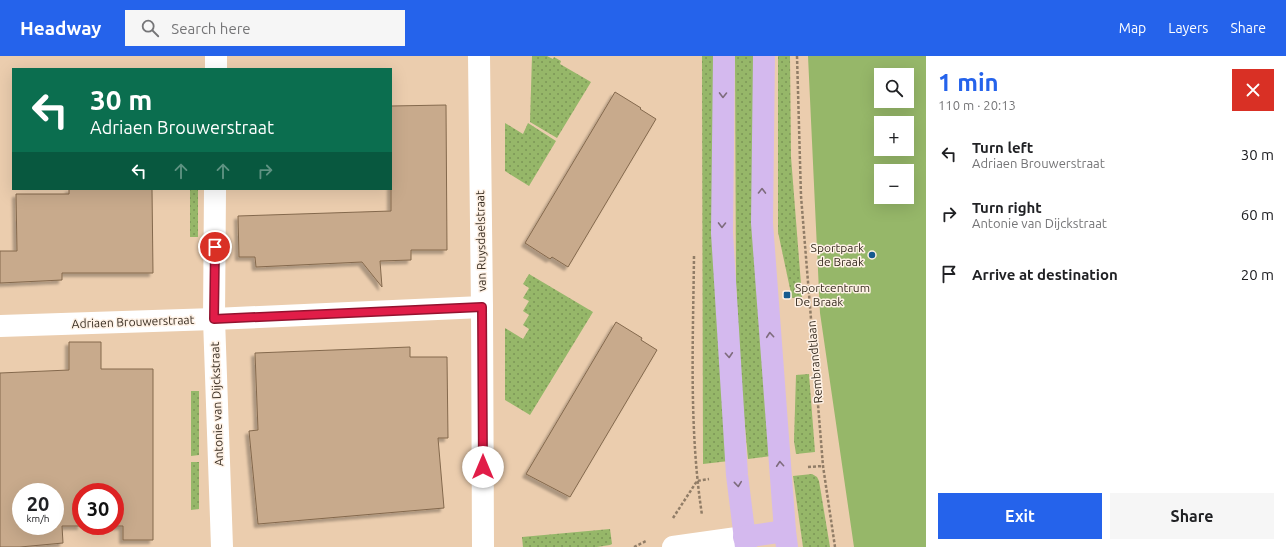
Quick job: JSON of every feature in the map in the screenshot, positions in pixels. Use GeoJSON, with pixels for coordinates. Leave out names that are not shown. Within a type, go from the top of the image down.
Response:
{"type":"FeatureCollection","features":[{"type":"Feature","properties":{"kind":"main road"},"geometry":{"type":"LineString","coordinates":[[724,56],[722,233],[737,475],[745,542],[786,539],[762,222],[764,56]]}},
{"type":"Feature","properties":{"kind":"street"},"geometry":{"type":"LineString","coordinates":[[216,56],[216,68]]}},
{"type":"Feature","properties":{"kind":"street","name":"van Ruysdaelstraat"},"geometry":{"type":"LineString","coordinates":[[479,56],[483,547]]}},
{"type":"Feature","properties":{"kind":"street","name":"Antonie van Dijckstraat"},"geometry":{"type":"LineString","coordinates":[[215,190],[214,319],[222,547]]}},
{"type":"Feature","properties":{"kind":"street","name":"Adriaen Brouwerstraat"},"geometry":{"type":"LineString","coordinates":[[0,326],[214,319],[482,307]]}},
{"type":"Feature","properties":{"kind":"street"},"geometry":{"type":"LineString","coordinates":[[673,547],[706,541],[745,542]]}},
{"type":"Feature","properties":{"kind":"path","name":"Rembrandtlaan"},"geometry":{"type":"LineString","coordinates":[[797,56],[801,196],[823,466],[835,547]]}},
{"type":"Feature","properties":{"kind":"path"},"geometry":{"type":"LineString","coordinates":[[694,252],[693,392],[697,481],[706,541]]}},
{"type":"Feature","properties":{"kind":"green space"},"geometry":{"type":"Polygon","coordinates":[[[532,56],[547,56],[553,59],[554,57],[561,61],[560,64],[591,82],[557,138],[530,122],[532,56]]]}},
{"type":"Feature","properties":{"kind":"green space"},"geometry":{"type":"Polygon","coordinates":[[[702,56],[715,56],[729,461],[703,464],[702,56]]]}},
{"type":"Feature","properties":{"kind":"green space"},"geometry":{"type":"Polygon","coordinates":[[[735,56],[757,56],[771,456],[748,459],[741,384],[736,283],[735,56]]]}},
{"type":"Feature","properties":{"kind":"green space"},"geometry":{"type":"Polygon","coordinates":[[[778,56],[790,56],[791,157],[802,297],[792,298],[778,232],[778,56]]]}},
{"type":"Feature","properties":{"kind":"green space","name":"Sportpark de Braak"},"geometry":{"type":"Polygon","coordinates":[[[808,56],[926,56],[926,547],[854,547],[820,313],[808,56]]]}},
{"type":"Feature","properties":{"kind":"green space"},"geometry":{"type":"Polygon","coordinates":[[[505,123],[523,134],[528,123],[556,141],[529,186],[505,171],[505,123]]]}},
{"type":"Feature","properties":{"kind":"green space"},"geometry":{"type":"Polygon","coordinates":[[[190,190],[198,190],[198,237],[190,237],[190,190]]]}},
{"type":"Feature","properties":{"kind":"green space"},"geometry":{"type":"Polygon","coordinates":[[[529,274],[593,312],[530,415],[505,400],[505,328],[523,339],[529,329],[523,325],[529,315],[523,311],[529,301],[523,298],[529,288],[523,284],[529,274]]]}},
{"type":"Feature","properties":{"kind":"green space"},"geometry":{"type":"Polygon","coordinates":[[[809,374],[815,452],[796,454],[794,441],[796,375],[809,374]]]}},
{"type":"Feature","properties":{"kind":"green space"},"geometry":{"type":"Polygon","coordinates":[[[191,391],[199,391],[199,455],[191,456],[191,391]]]}},
{"type":"Feature","properties":{"kind":"green space"},"geometry":{"type":"Polygon","coordinates":[[[191,462],[199,462],[199,509],[191,510],[191,462]]]}},
{"type":"Feature","properties":{"kind":"green space"},"geometry":{"type":"Polygon","coordinates":[[[812,474],[817,477],[819,481],[830,547],[803,547],[793,476],[812,474]]]}},
{"type":"Feature","properties":{"kind":"green space"},"geometry":{"type":"Polygon","coordinates":[[[610,529],[612,544],[610,545],[597,547],[523,547],[522,537],[610,529]]]}},
{"type":"Feature","properties":{"kind":"building"},"geometry":{"type":"Polygon","coordinates":[[[615,92],[656,119],[568,267],[552,257],[550,259],[525,243],[615,92]]]}},
{"type":"Feature","properties":{"kind":"building"},"geometry":{"type":"Polygon","coordinates":[[[446,105],[447,250],[411,250],[411,260],[380,261],[382,287],[362,262],[256,267],[255,257],[239,257],[238,216],[391,211],[392,106],[446,105]]]}},
{"type":"Feature","properties":{"kind":"building"},"geometry":{"type":"Polygon","coordinates":[[[69,190],[152,190],[153,273],[62,273],[62,280],[0,283],[0,251],[17,251],[16,194],[69,194],[69,190]]]}},
{"type":"Feature","properties":{"kind":"building"},"geometry":{"type":"Polygon","coordinates":[[[616,322],[642,338],[641,340],[657,350],[570,497],[526,474],[616,322]]]}},
{"type":"Feature","properties":{"kind":"building"},"geometry":{"type":"Polygon","coordinates":[[[69,342],[101,342],[101,369],[153,369],[153,540],[123,540],[124,483],[72,483],[72,526],[64,526],[64,483],[12,483],[12,535],[63,535],[63,543],[20,547],[0,547],[0,373],[69,370],[69,342]]]}},
{"type":"Feature","properties":{"kind":"building"},"geometry":{"type":"Polygon","coordinates":[[[410,347],[410,357],[447,357],[448,438],[438,438],[444,508],[258,524],[249,431],[258,430],[255,353],[410,347]]]}},
{"type":"Feature","properties":{"kind":"place","name":"Sportpark de Braak"},"geometry":{"type":"Point","coordinates":[872,255]}},
{"type":"Feature","properties":{"kind":"place","name":"Sportcentrum De Braak"},"geometry":{"type":"Point","coordinates":[787,295]}},
{"type":"Feature","properties":{"kind":"route"},"geometry":{"type":"LineString","coordinates":[[215,247],[214,319],[482,307],[483,467]]}}]}
